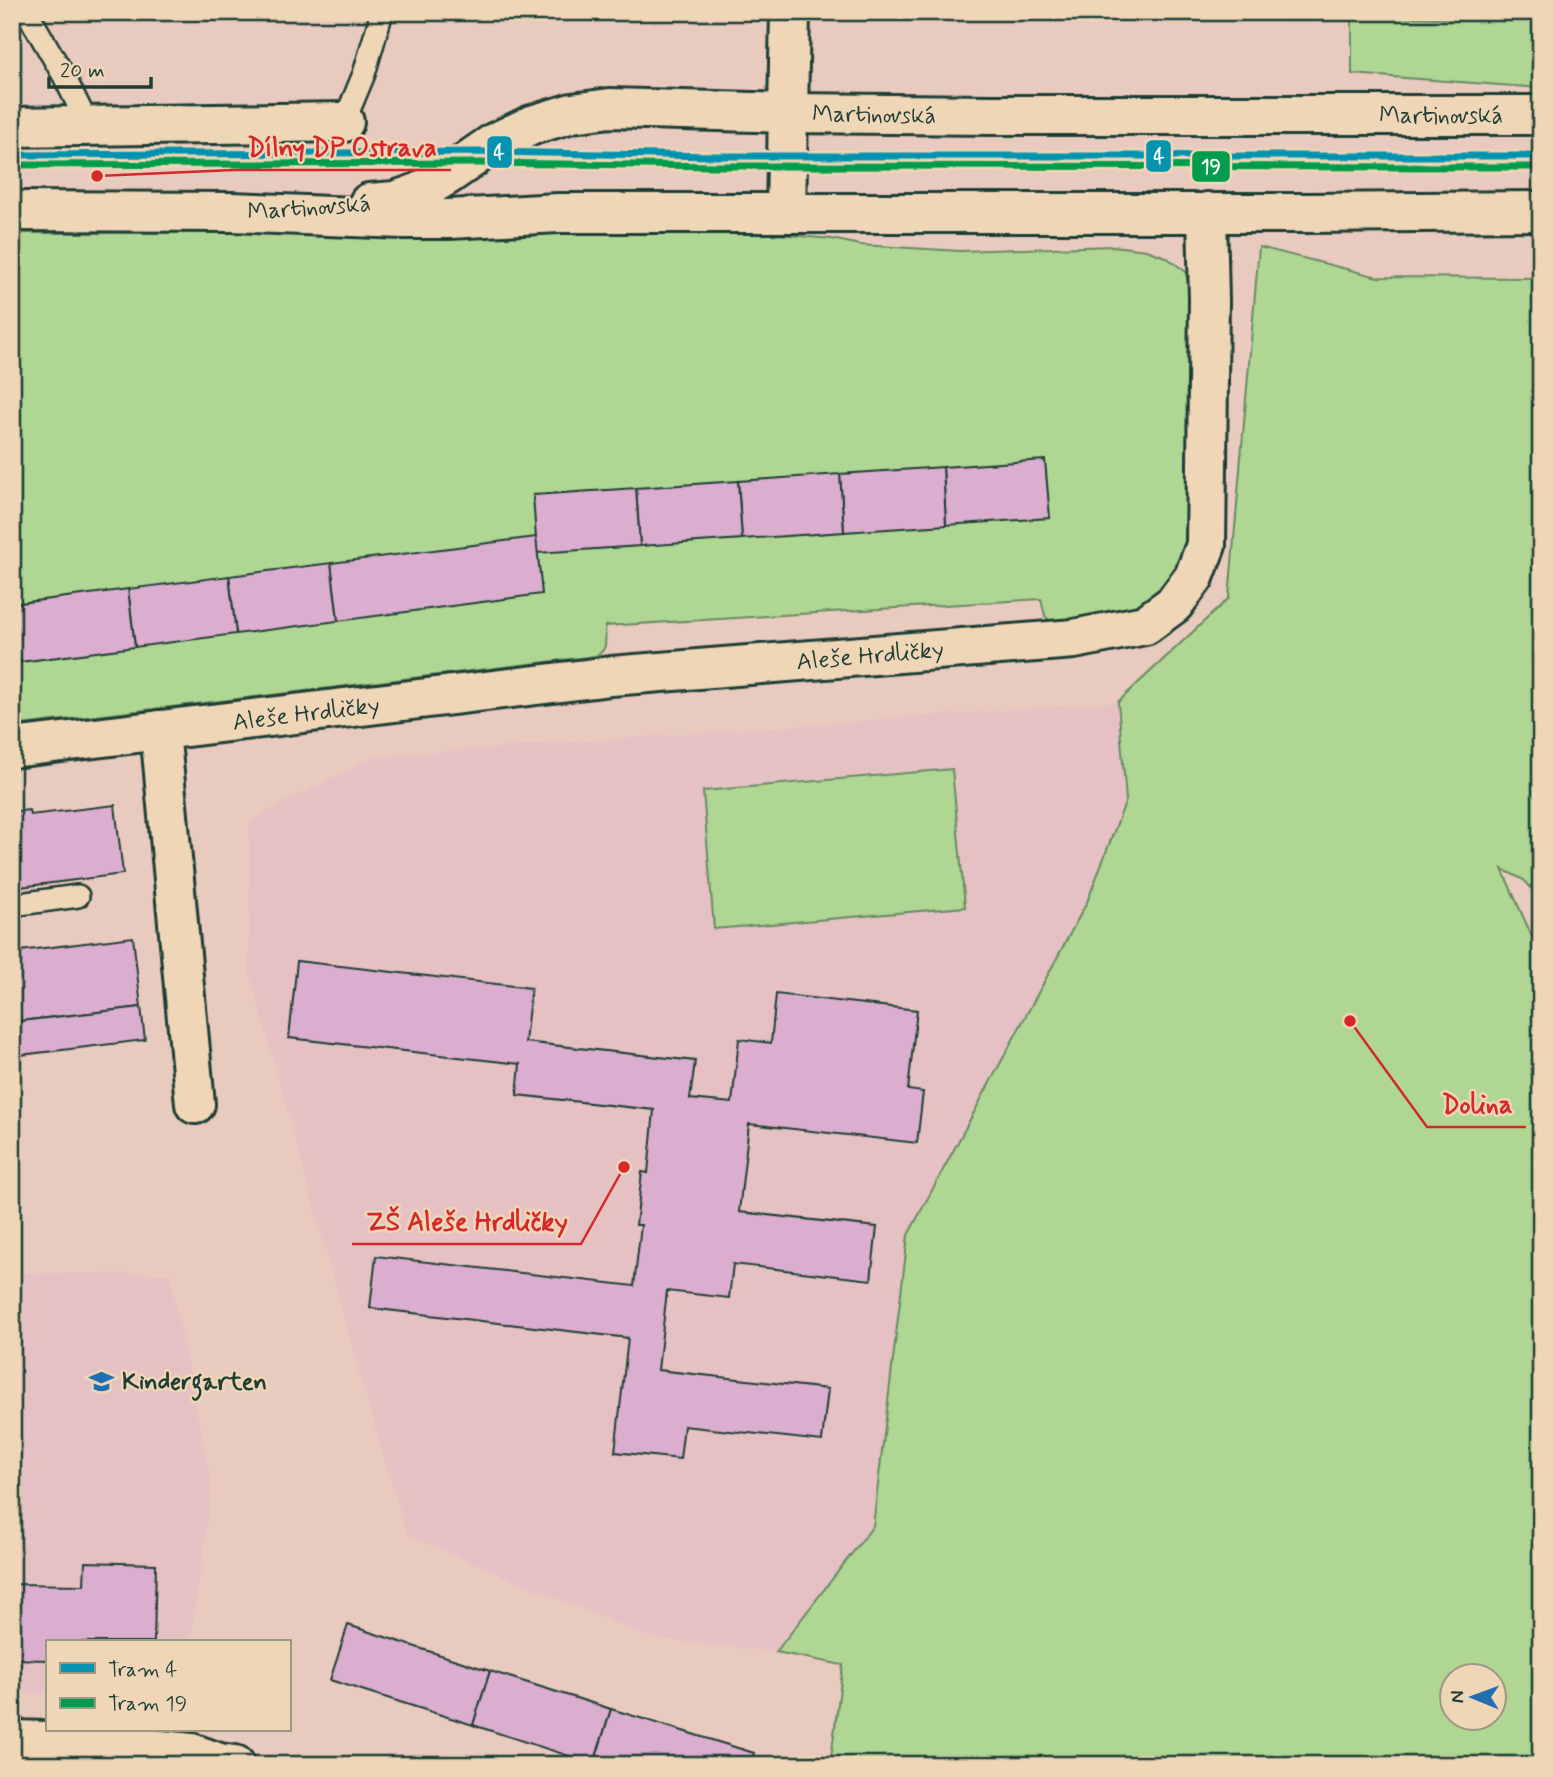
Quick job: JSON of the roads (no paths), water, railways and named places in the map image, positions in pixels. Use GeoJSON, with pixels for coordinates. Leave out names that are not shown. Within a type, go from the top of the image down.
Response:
{"type":"FeatureCollection","features":[{"type":"Feature","properties":{"kind":"street"},"geometry":{"type":"LineString","coordinates":[[786,213],[790,12]]}},
{"type":"Feature","properties":{"kind":"street","name":"Martinovská"},"geometry":{"type":"LineString","coordinates":[[231,212],[292,204],[384,202],[407,198],[430,187],[504,138],[549,119],[610,108],[788,113],[1172,116],[1541,115]]}},
{"type":"Feature","properties":{"kind":"street"},"geometry":{"type":"LineString","coordinates":[[12,127],[344,122]]}},
{"type":"Feature","properties":{"kind":"street","name":"Martinovská"},"geometry":{"type":"LineString","coordinates":[[12,211],[231,212],[403,219],[558,213],[1541,211]]}},
{"type":"Feature","properties":{"kind":"street","name":"Aleše Hrdličky"},"geometry":{"type":"LineString","coordinates":[[12,748],[611,677],[1074,639],[1145,625],[1174,604],[1194,577],[1206,545],[1208,212]]}},
{"type":"Feature","properties":{"kind":"street"},"geometry":{"type":"LineString","coordinates":[[160,730],[195,1104]]}},
{"type":"Feature","properties":{"kind":"street"},"geometry":{"type":"LineString","coordinates":[[12,1740],[83,1742],[191,1753],[224,1764]]}},
{"type":"Feature","properties":{"kind":"lane"},"geometry":{"type":"LineString","coordinates":[[27,12],[64,76],[88,125]]}},
{"type":"Feature","properties":{"kind":"lane"},"geometry":{"type":"LineString","coordinates":[[344,122],[364,74],[382,12]]}},
{"type":"Feature","properties":{"kind":"lane"},"geometry":{"type":"LineString","coordinates":[[12,905],[78,896]]}},
{"type":"Feature","properties":{"kind":"tram line","name":"4"},"geometry":{"type":"LineString","coordinates":[[12,155],[482,152],[717,156],[1541,156]]}},
{"type":"Feature","properties":{"kind":"tram line","name":"19"},"geometry":{"type":"LineString","coordinates":[[12,165],[482,163],[717,166],[1541,167]]}},
{"type":"Feature","properties":{"kind":"place","name":"Dílny DP Ostrava"},"geometry":{"type":"Point","coordinates":[97,176]}},
{"type":"Feature","properties":{"kind":"place","name":"Dolina"},"geometry":{"type":"Point","coordinates":[1350,1021]}},
{"type":"Feature","properties":{"kind":"place","name":"ZŠ Aleše Hrdličky"},"geometry":{"type":"Point","coordinates":[624,1167]}},
{"type":"Feature","properties":{"kind":"place","name":"Kindergarten"},"geometry":{"type":"Point","coordinates":[102,1381]}}]}
